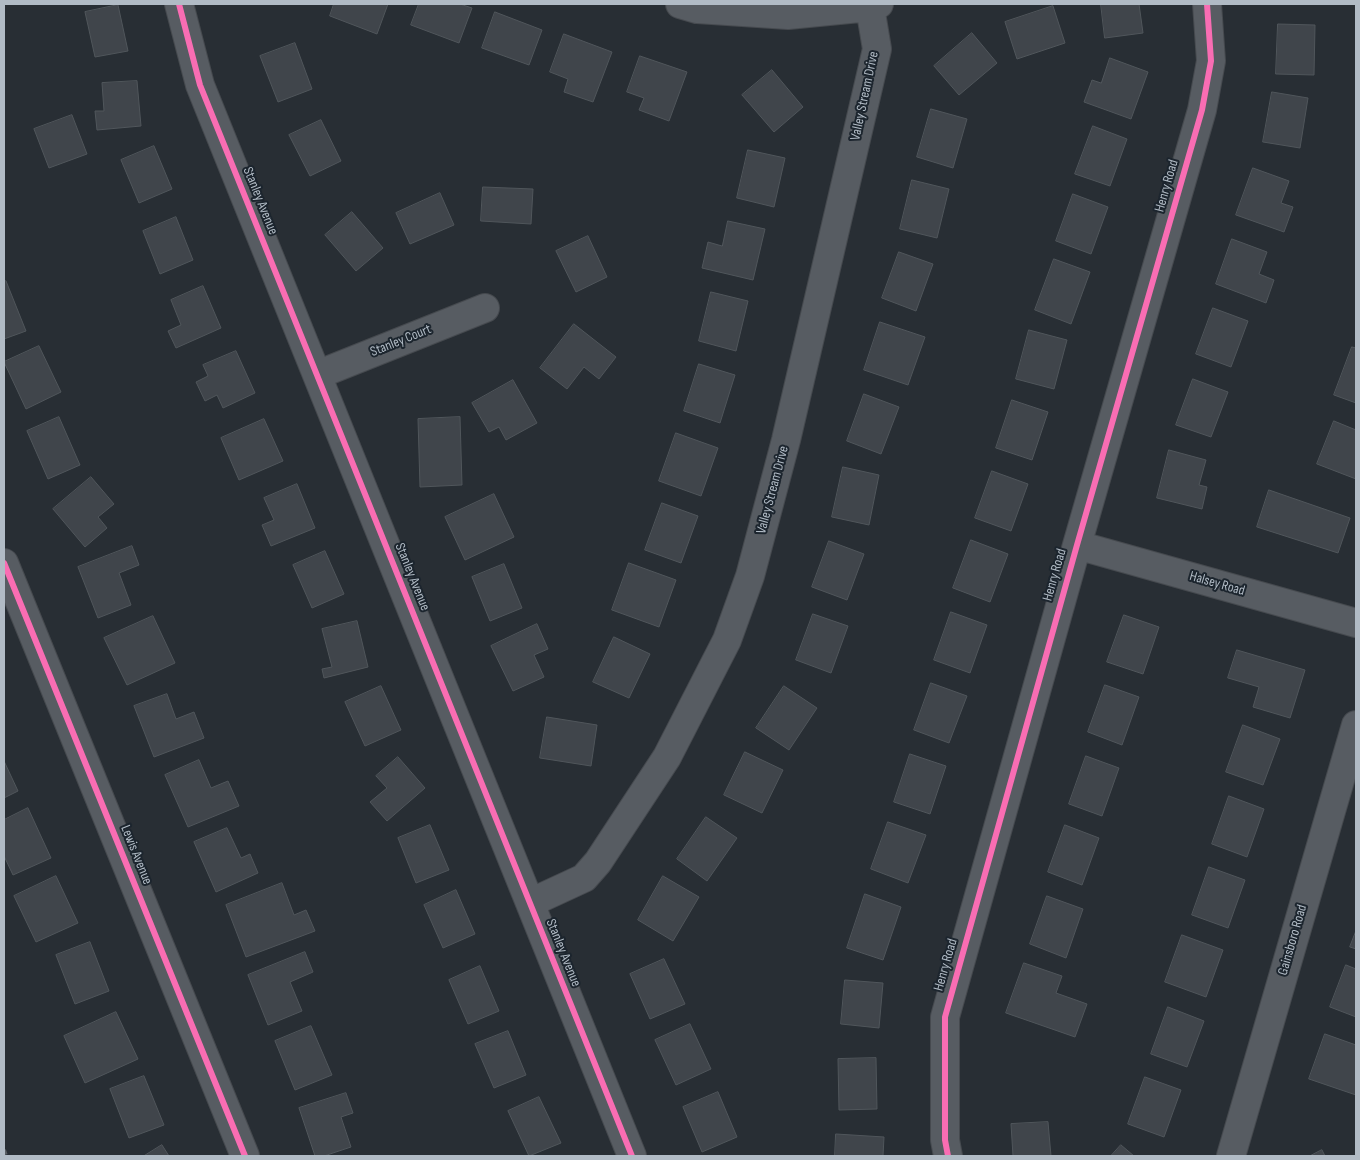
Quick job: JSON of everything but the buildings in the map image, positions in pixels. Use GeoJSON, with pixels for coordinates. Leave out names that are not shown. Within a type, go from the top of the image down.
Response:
{"type":"FeatureCollection","features":[{"type":"Feature","properties":{"kind":"street","name":"Stanley Avenue"},"geometry":{"type":"LineString","coordinates":[[178,4],[200,84],[632,1156]]}},
{"type":"Feature","properties":{"kind":"street"},"geometry":{"type":"LineString","coordinates":[[680,4],[698,9],[788,15],[874,5]]}},
{"type":"Feature","properties":{"kind":"street","name":"Henry Road"},"geometry":{"type":"LineString","coordinates":[[948,1156],[945,1140],[944,1017],[1202,110],[1211,60],[1207,4]]}},
{"type":"Feature","properties":{"kind":"street","name":"Valley Stream Drive"},"geometry":{"type":"LineString","coordinates":[[530,904],[584,878],[598,862],[668,757],[727,640],[750,576],[786,440],[877,49],[874,5]]}},
{"type":"Feature","properties":{"kind":"street","name":"Stanley Court"},"geometry":{"type":"LineString","coordinates":[[317,375],[485,308]]}},
{"type":"Feature","properties":{"kind":"street","name":"Halsey Road"},"geometry":{"type":"LineString","coordinates":[[1077,545],[1356,623]]}},
{"type":"Feature","properties":{"kind":"street","name":"Lewis Avenue"},"geometry":{"type":"LineString","coordinates":[[4,563],[245,1156]]}},
{"type":"Feature","properties":{"kind":"street","name":"Gainsboro Road"},"geometry":{"type":"LineString","coordinates":[[1231,1156],[1356,725]]}},
{"type":"Feature","properties":{"kind":"railway"},"geometry":{"type":"LineString","coordinates":[[4,1150],[6,1156]]}},
{"type":"Feature","properties":{"kind":"cycle path"},"geometry":{"type":"LineString","coordinates":[[179,4],[200,85],[632,1156]]}},
{"type":"Feature","properties":{"kind":"cycle path"},"geometry":{"type":"LineString","coordinates":[[948,1156],[945,1140],[945,1017],[1077,545],[1202,110],[1211,61],[1207,4]]}},
{"type":"Feature","properties":{"kind":"cycle path"},"geometry":{"type":"LineString","coordinates":[[4,563],[245,1156]]}}]}
